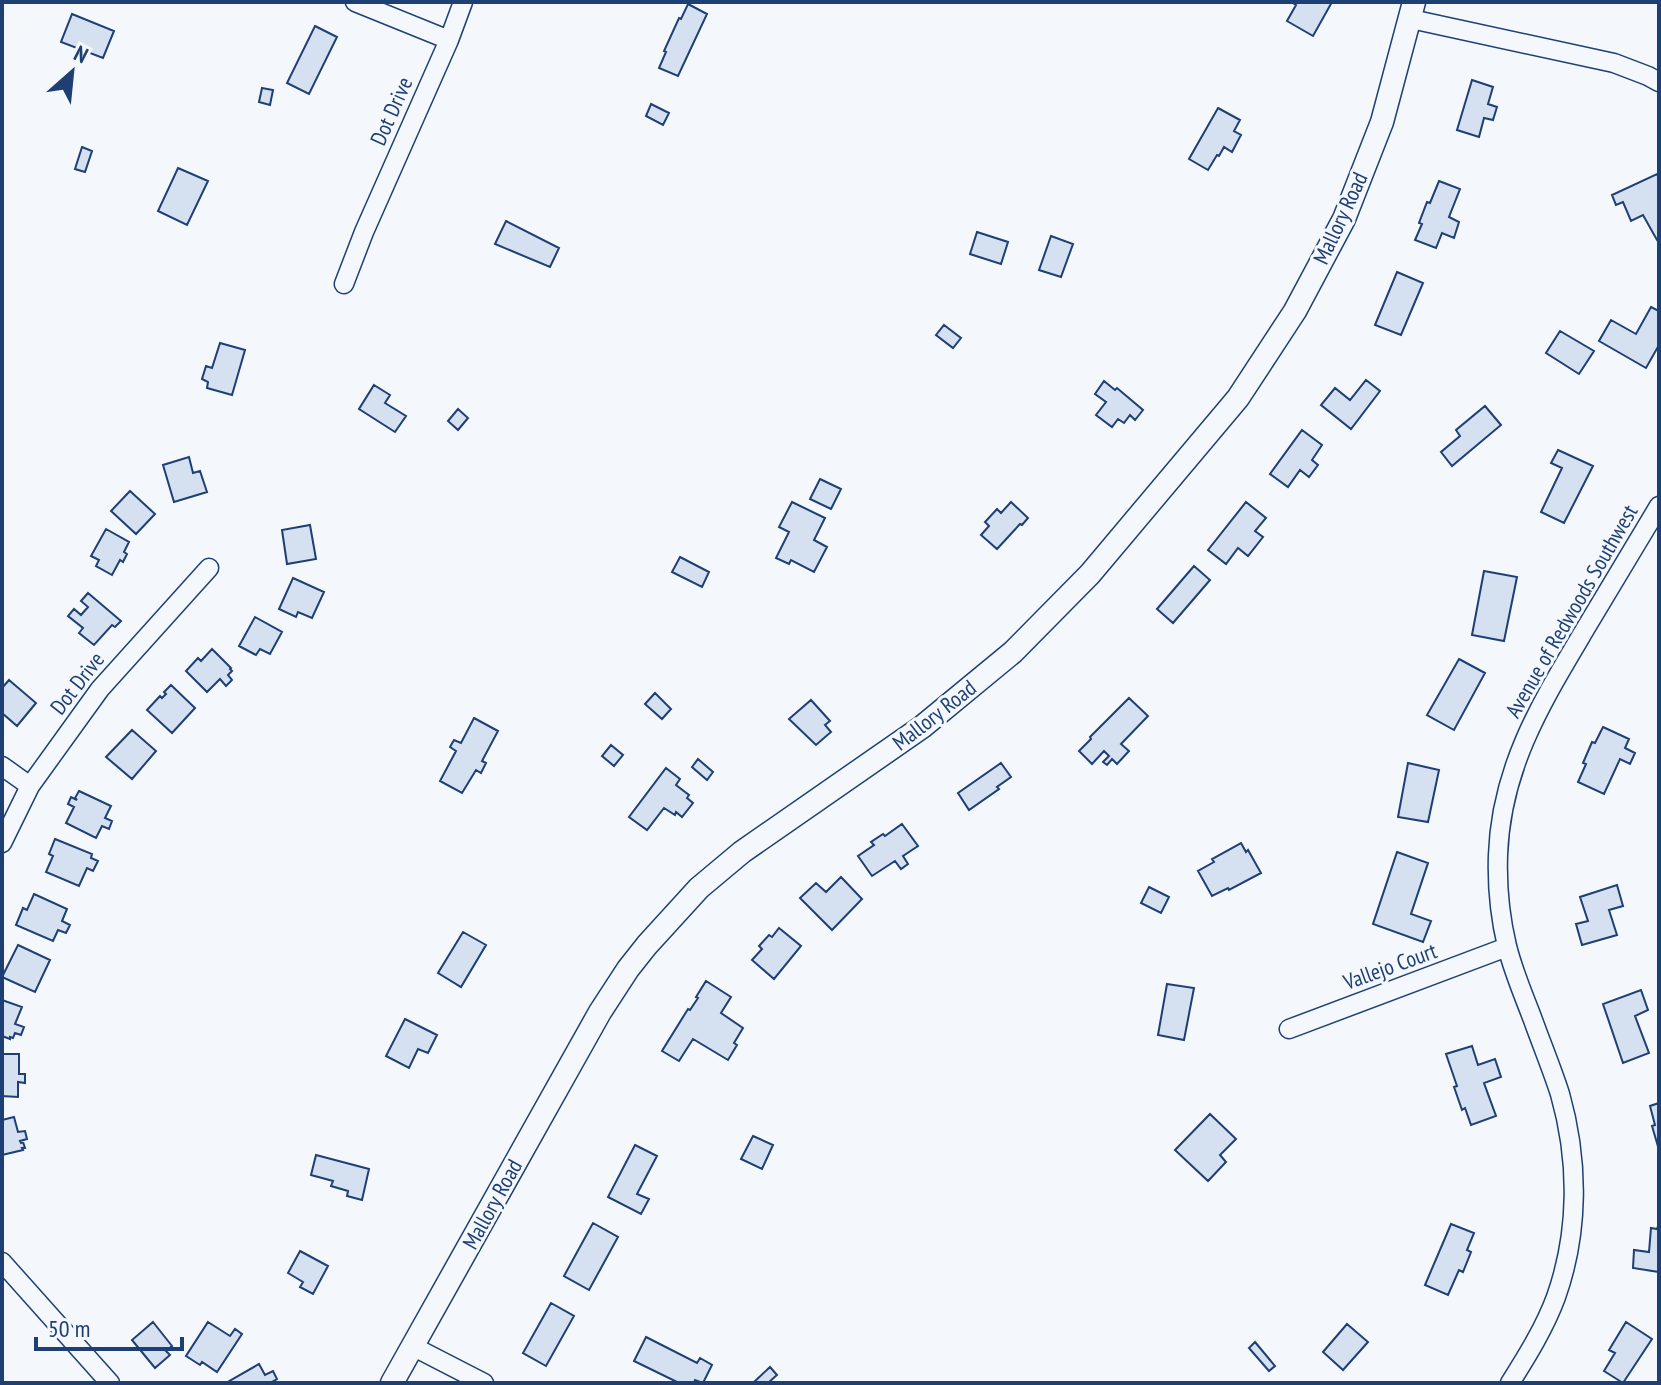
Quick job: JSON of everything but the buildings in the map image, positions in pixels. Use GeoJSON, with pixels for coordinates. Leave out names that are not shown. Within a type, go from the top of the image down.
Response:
{"type":"FeatureCollection","features":[{"type":"Feature","properties":{"kind":"street"},"geometry":{"type":"LineString","coordinates":[[355,2],[449,40]]}},
{"type":"Feature","properties":{"kind":"street","name":"Dot Drive"},"geometry":{"type":"LineString","coordinates":[[344,284],[463,2]]}},
{"type":"Feature","properties":{"kind":"street"},"geometry":{"type":"LineString","coordinates":[[1412,10],[1614,63],[1659,82]]}},
{"type":"Feature","properties":{"kind":"street","name":"Mallory Road"},"geometry":{"type":"LineString","coordinates":[[392,1383],[600,1012],[660,928],[699,888],[742,852],[922,727],[1013,652],[1090,574],[1238,398],[1295,311],[1344,219],[1382,122],[1412,10]]}},
{"type":"Feature","properties":{"kind":"street","name":"Avenue of Redwoods Southwest"},"geometry":{"type":"LineString","coordinates":[[1510,1383],[1529,1353],[1555,1299],[1573,1225],[1575,1187],[1572,1148],[1560,1095],[1507,947],[1499,902],[1498,855],[1503,809],[1516,758],[1543,700],[1657,514]]}},
{"type":"Feature","properties":{"kind":"street","name":"Dot Drive"},"geometry":{"type":"LineString","coordinates":[[2,843],[30,786],[100,689],[209,568]]}},
{"type":"Feature","properties":{"kind":"street"},"geometry":{"type":"LineString","coordinates":[[2,766],[30,786]]}},
{"type":"Feature","properties":{"kind":"street","name":"Vallejo Court"},"geometry":{"type":"LineString","coordinates":[[1289,1029],[1507,947]]}},
{"type":"Feature","properties":{"kind":"street"},"geometry":{"type":"LineString","coordinates":[[2,1262],[110,1383]]}},
{"type":"Feature","properties":{"kind":"street"},"geometry":{"type":"LineString","coordinates":[[412,1346],[484,1383]]}}]}
